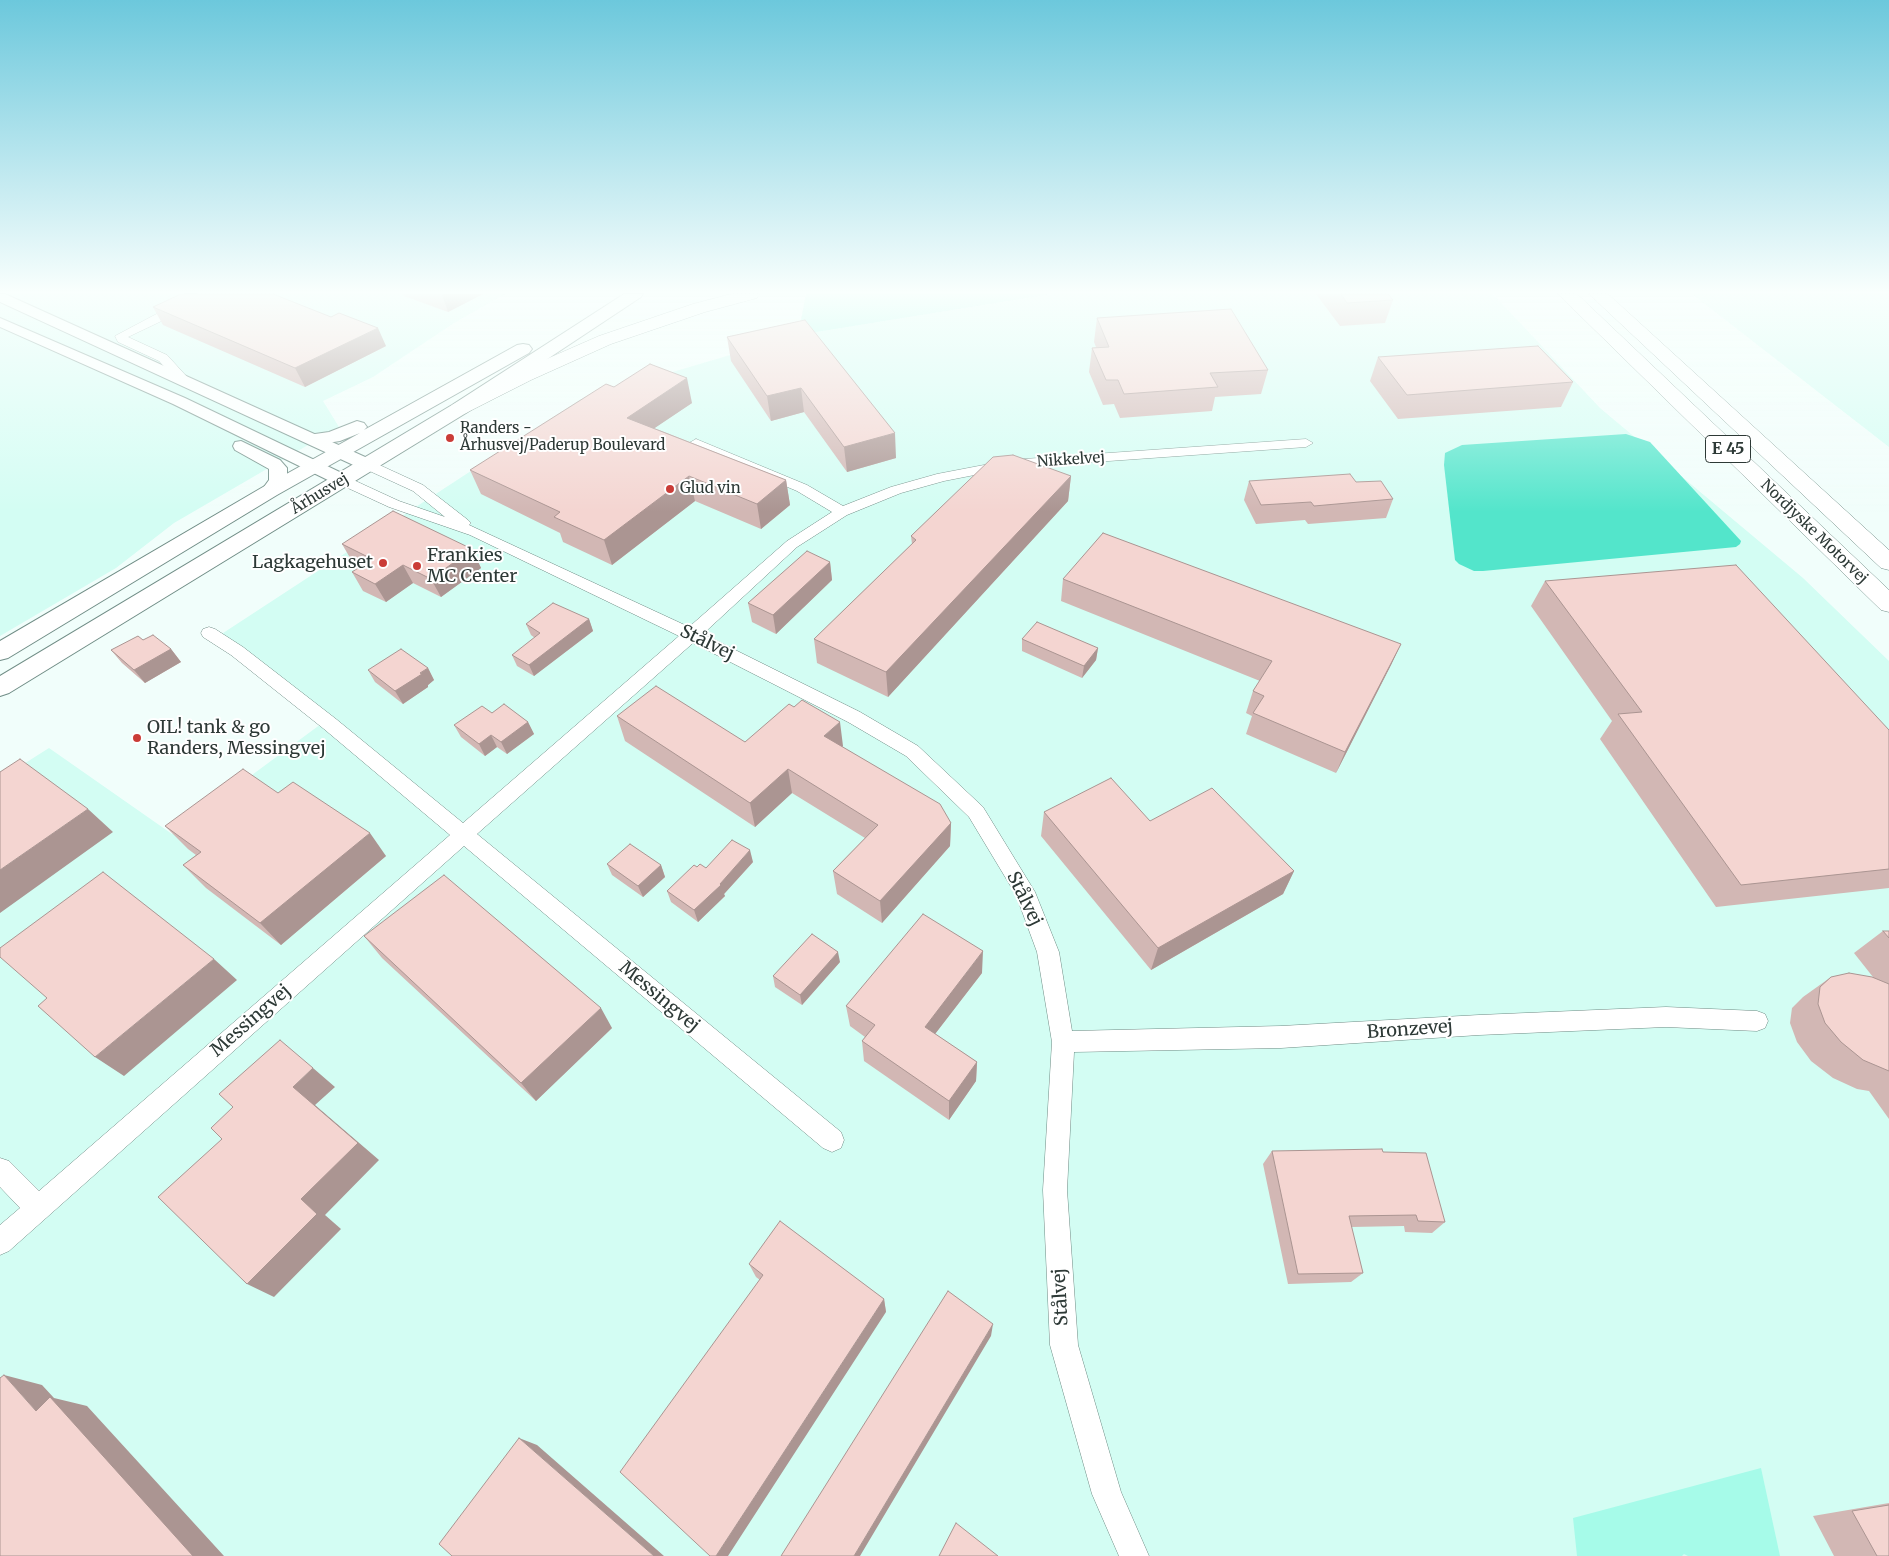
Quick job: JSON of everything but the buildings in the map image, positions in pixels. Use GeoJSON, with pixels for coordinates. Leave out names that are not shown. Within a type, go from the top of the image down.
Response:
{"type":"FeatureCollection","features":[{"type":"Feature","properties":{"kind":"highway"},"geometry":{"type":"LineString","coordinates":[[459,409],[545,367]]}},
{"type":"Feature","properties":{"kind":"highway","name":"Nordjyske Motorvej"},"geometry":{"type":"LineString","coordinates":[[1642,367],[1889,604]]}},
{"type":"Feature","properties":{"kind":"highway","name":"Nordjyske Motorvej"},"geometry":{"type":"LineString","coordinates":[[1677,367],[1889,563]]}},
{"type":"Feature","properties":{"kind":"main road"},"geometry":{"type":"LineString","coordinates":[[315,440],[343,434],[482,367]]}},
{"type":"Feature","properties":{"kind":"main road","name":"Århusvej"},"geometry":{"type":"LineString","coordinates":[[0,687],[499,367]]}},
{"type":"Feature","properties":{"kind":"main road","name":"Århusvej"},"geometry":{"type":"LineString","coordinates":[[0,652],[270,491],[342,468],[459,409],[524,367]]}},
{"type":"Feature","properties":{"kind":"main road"},"geometry":{"type":"LineString","coordinates":[[0,675],[23,658],[342,468],[315,440]]}},
{"type":"Feature","properties":{"kind":"street"},"geometry":{"type":"LineString","coordinates":[[94,367],[274,464],[278,468],[279,477],[270,491]]}},
{"type":"Feature","properties":{"kind":"street"},"geometry":{"type":"LineString","coordinates":[[100,367],[342,468]]}},
{"type":"Feature","properties":{"kind":"street"},"geometry":{"type":"LineString","coordinates":[[155,367],[315,440]]}},
{"type":"Feature","properties":{"kind":"street"},"geometry":{"type":"LineString","coordinates":[[171,367],[183,379]]}},
{"type":"Feature","properties":{"kind":"street"},"geometry":{"type":"LineString","coordinates":[[696,442],[802,488],[842,512]]}},
{"type":"Feature","properties":{"kind":"street","name":"Nikkelvej"},"geometry":{"type":"LineString","coordinates":[[691,635],[792,544],[842,512],[896,490],[942,477],[1010,464],[1306,443]]}},
{"type":"Feature","properties":{"kind":"street","name":"Stålvej"},"geometry":{"type":"LineString","coordinates":[[342,468],[394,504],[475,532],[691,635],[854,717],[912,751],[976,812],[1025,892],[1048,952],[1063,1042],[1055,1190],[1064,1345],[1107,1494],[1134,1556]]}},
{"type":"Feature","properties":{"kind":"street","name":"Stålvej"},"geometry":{"type":"LineString","coordinates":[[342,468],[418,488],[475,532]]}},
{"type":"Feature","properties":{"kind":"street","name":"Messingvej"},"geometry":{"type":"LineString","coordinates":[[209,632],[237,651],[330,724],[832,1140]]}},
{"type":"Feature","properties":{"kind":"street","name":"Messingvej"},"geometry":{"type":"LineString","coordinates":[[0,1242],[691,635]]}},
{"type":"Feature","properties":{"kind":"street","name":"Bronzevej"},"geometry":{"type":"LineString","coordinates":[[1063,1042],[1282,1037],[1666,1016],[1756,1021]]}},
{"type":"Feature","properties":{"kind":"street"},"geometry":{"type":"LineString","coordinates":[[0,1170],[38,1208]]}},
{"type":"Feature","properties":{"kind":"shaded area"},"geometry":{"type":"Polygon","coordinates":[[[0,367],[389,367],[373,377],[323,401],[339,427],[174,523],[116,568],[0,636],[0,367]]]}},
{"type":"Feature","properties":{"kind":"shaded area"},"geometry":{"type":"Polygon","coordinates":[[[691,367],[1561,367],[1600,408],[1803,578],[1889,661],[1889,1556],[0,1556],[0,779],[49,748],[172,834],[321,724],[217,637],[581,399],[691,367]]]}},
{"type":"Feature","properties":{"kind":"shaded area"},"geometry":{"type":"Polygon","coordinates":[[[1785,367],[1889,367],[1889,447],[1785,367]]]}},
{"type":"Feature","properties":{"kind":"shaded area"},"geometry":{"type":"Polygon","coordinates":[[[1626,434],[1650,442],[1741,541],[1740,544],[1736,547],[1483,571],[1474,571],[1455,560],[1444,465],[1445,453],[1462,445],[1626,434]]]}},
{"type":"Feature","properties":{"kind":"shaded area"},"geometry":{"type":"Polygon","coordinates":[[[1761,1468],[1780,1556],[1688,1556],[1684,1554],[1682,1556],[1577,1556],[1573,1518],[1761,1468]]]}},
{"type":"Feature","properties":{"kind":"place","name":"Randers - Århusvej/Paderup Boulevard"},"geometry":{"type":"Point","coordinates":[450,438]}},
{"type":"Feature","properties":{"kind":"place","name":"Glud vin"},"geometry":{"type":"Point","coordinates":[670,489]}},
{"type":"Feature","properties":{"kind":"place","name":"Lagkagehuset"},"geometry":{"type":"Point","coordinates":[383,563]}},
{"type":"Feature","properties":{"kind":"place","name":"Frankies MC Center"},"geometry":{"type":"Point","coordinates":[417,566]}},
{"type":"Feature","properties":{"kind":"place","name":"OIL! tank & go Randers, Messingvej"},"geometry":{"type":"Point","coordinates":[137,738]}}]}
